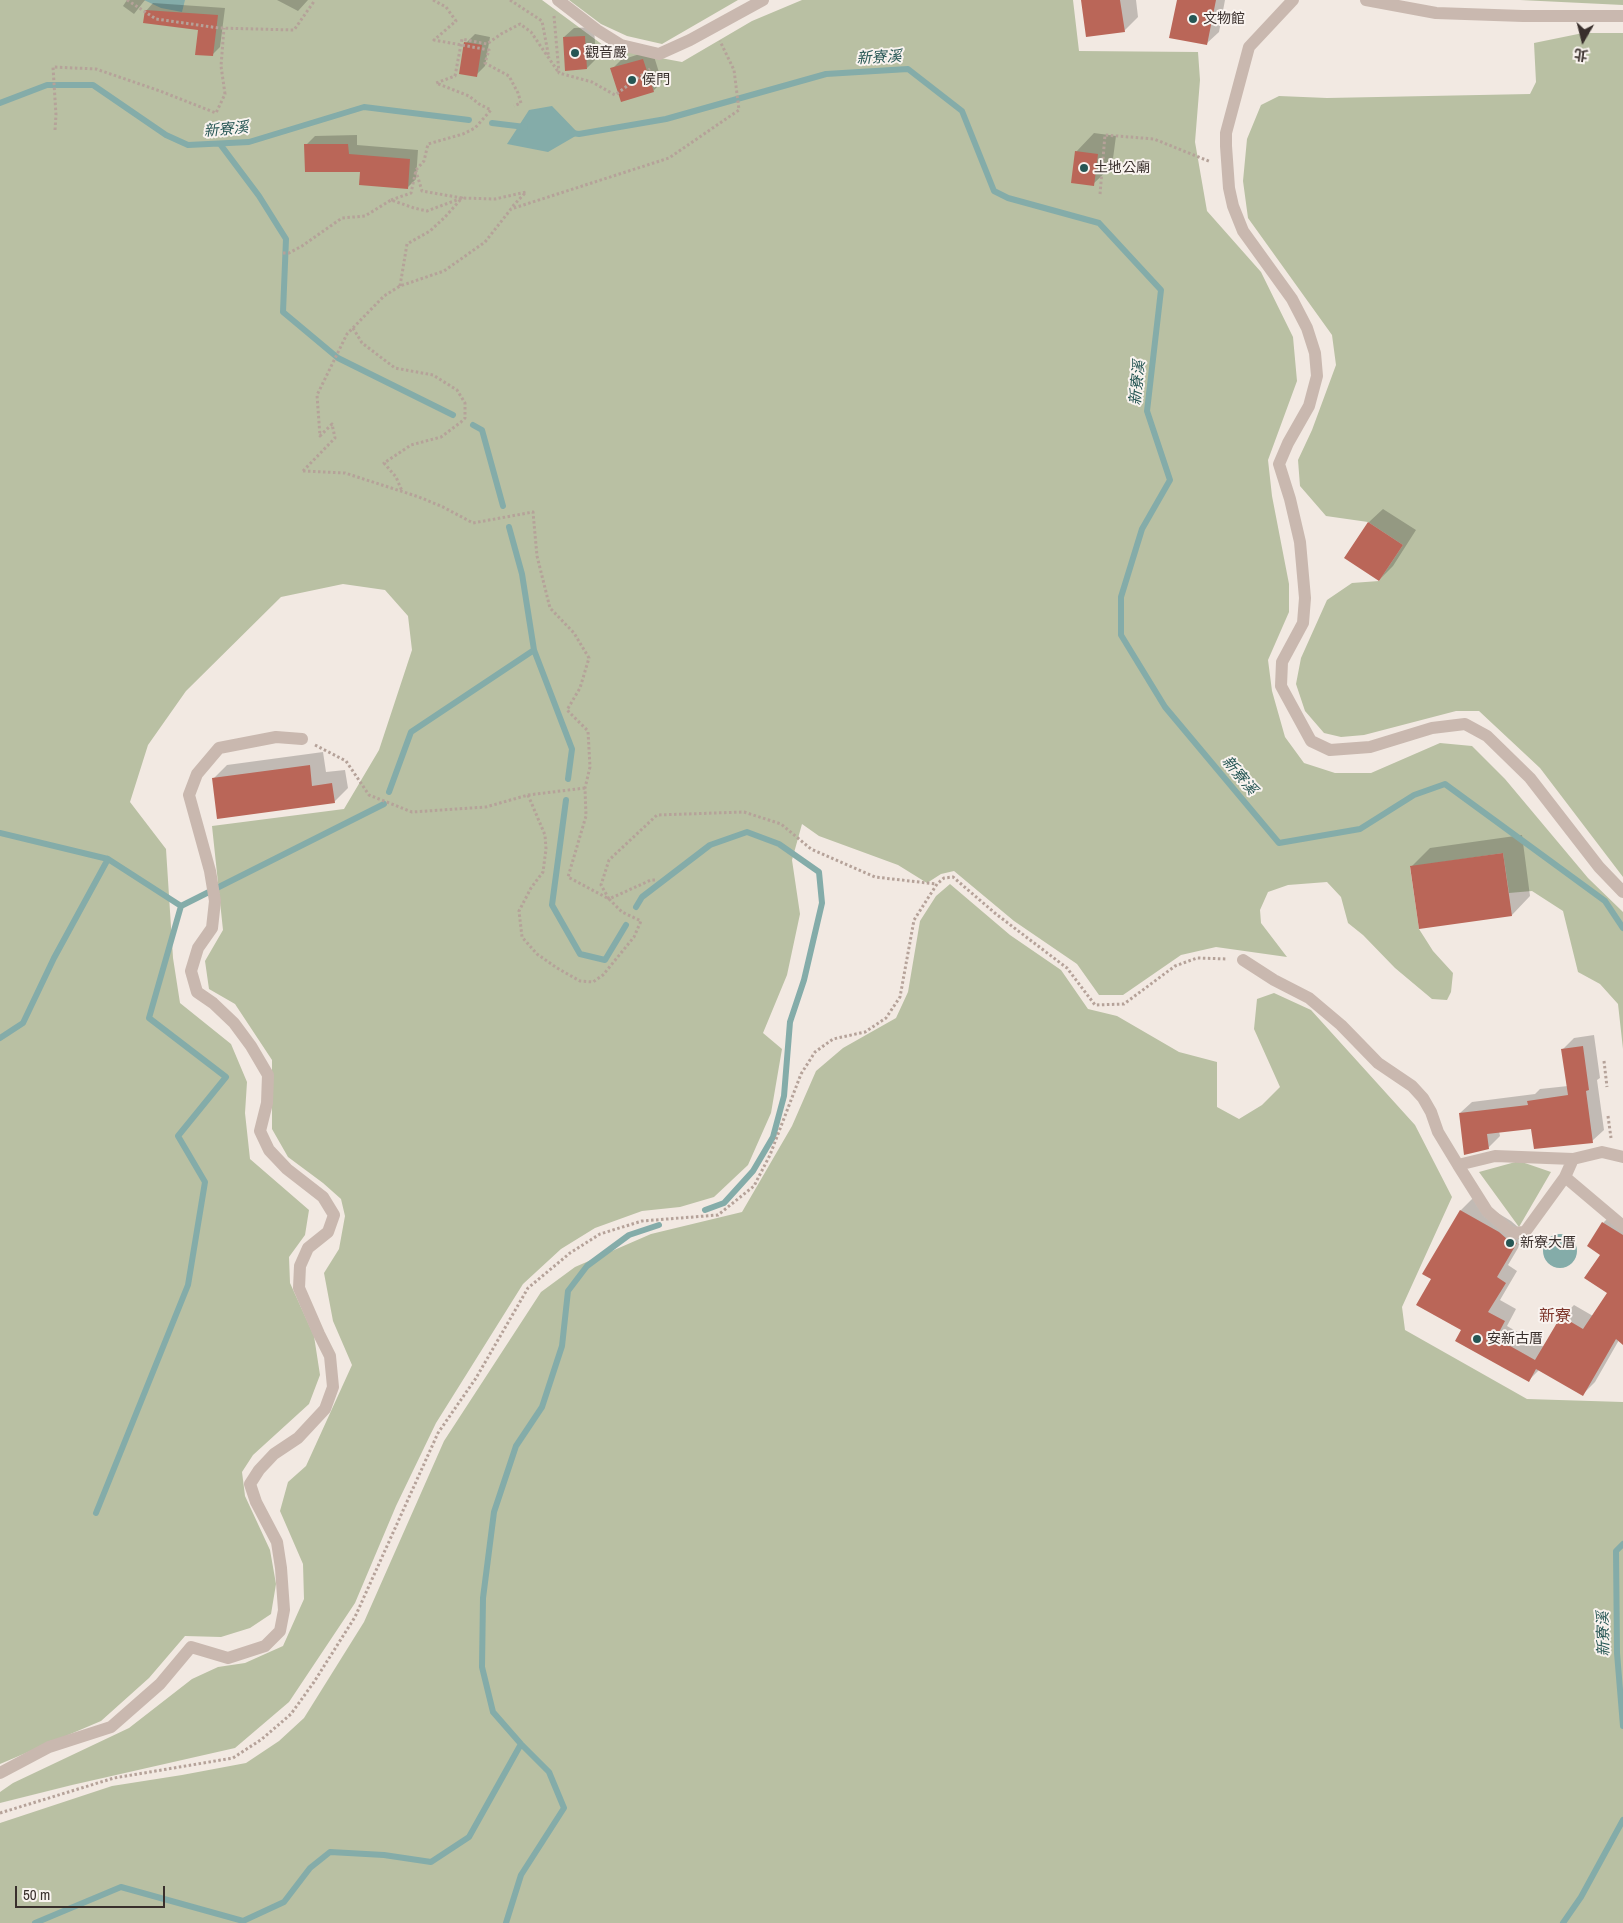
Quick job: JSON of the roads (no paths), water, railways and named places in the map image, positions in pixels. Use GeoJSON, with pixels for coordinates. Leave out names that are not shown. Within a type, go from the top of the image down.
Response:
{"type":"FeatureCollection","features":[{"type":"Feature","properties":{"kind":"street"},"geometry":{"type":"LineString","coordinates":[[556,5],[621,45],[659,54],[763,0]]}},
{"type":"Feature","properties":{"kind":"street"},"geometry":{"type":"LineString","coordinates":[[1294,0],[1249,48],[1226,133],[1229,188],[1233,206],[1243,231],[1292,299],[1307,328],[1315,353],[1317,376],[1309,406],[1288,443],[1279,464],[1290,498],[1300,542],[1305,598],[1303,623],[1282,662],[1281,686],[1311,741],[1330,750],[1370,747],[1432,728],[1465,724],[1487,736],[1517,763],[1599,868],[1623,892]]}},
{"type":"Feature","properties":{"kind":"street"},"geometry":{"type":"LineString","coordinates":[[1366,0],[1436,13],[1523,16],[1623,16]]}},
{"type":"Feature","properties":{"kind":"street"},"geometry":{"type":"LineString","coordinates":[[0,1773],[49,1747],[111,1727],[160,1684],[191,1647],[228,1658],[265,1646],[280,1631],[284,1610],[282,1568],[277,1542],[256,1502],[250,1484],[259,1470],[274,1454],[298,1438],[326,1409],[333,1387],[330,1356],[300,1288],[300,1266],[308,1248],[328,1232],[334,1215],[323,1197],[287,1169],[269,1150],[260,1131],[267,1104],[268,1075],[234,1023],[198,992],[191,971],[198,948],[212,928],[215,901],[210,871],[189,795],[197,774],[219,748],[276,737],[302,739]]}},
{"type":"Feature","properties":{"kind":"street"},"geometry":{"type":"LineString","coordinates":[[1244,960],[1274,980],[1309,998],[1341,1025],[1378,1063],[1412,1086],[1423,1098],[1431,1112],[1438,1132],[1480,1203],[1512,1233],[1525,1232],[1565,1177],[1573,1159]]}},
{"type":"Feature","properties":{"kind":"street"},"geometry":{"type":"LineString","coordinates":[[1458,1165],[1495,1156],[1573,1159],[1602,1152],[1622,1157]]}},
{"type":"Feature","properties":{"kind":"street"},"geometry":{"type":"LineString","coordinates":[[1565,1177],[1623,1226]]}},
{"type":"Feature","properties":{"kind":"water"},"geometry":{"type":"Polygon","coordinates":[[[144,0],[185,0],[182,12],[161,8],[144,0]]]}},
{"type":"Feature","properties":{"kind":"water"},"geometry":{"type":"Polygon","coordinates":[[[552,106],[579,134],[548,152],[507,144],[529,110],[552,106]]]}},
{"type":"Feature","properties":{"kind":"water"},"geometry":{"type":"Polygon","coordinates":[[[1560,1234],[1567,1235],[1572,1239],[1576,1244],[1576,1258],[1572,1263],[1567,1267],[1560,1268],[1553,1267],[1548,1263],[1544,1258],[1543,1251],[1544,1244],[1548,1239],[1553,1235],[1560,1234]]]}},
{"type":"Feature","properties":{"kind":"waterway","name":"新寮溪"},"geometry":{"type":"LineString","coordinates":[[572,133],[579,134],[666,119],[826,74],[908,69],[962,111],[994,191],[1008,198],[1099,223],[1161,290],[1147,411],[1170,480],[1142,529],[1121,597],[1121,635],[1165,707],[1279,843],[1360,829],[1414,795],[1445,784],[1605,901],[1623,928]]}},
{"type":"Feature","properties":{"kind":"waterway","name":"新寮溪"},"geometry":{"type":"LineString","coordinates":[[0,103],[47,85],[93,85],[166,135],[188,145],[249,142],[364,107],[469,120]]}},
{"type":"Feature","properties":{"kind":"waterway","name":"新寮溪"},"geometry":{"type":"LineString","coordinates":[[492,123],[525,127]]}},
{"type":"Feature","properties":{"kind":"waterway"},"geometry":{"type":"LineString","coordinates":[[220,144],[259,196],[286,239],[283,312],[338,358],[453,415]]}},
{"type":"Feature","properties":{"kind":"waterway"},"geometry":{"type":"LineString","coordinates":[[473,425],[482,430],[503,506]]}},
{"type":"Feature","properties":{"kind":"waterway"},"geometry":{"type":"LineString","coordinates":[[389,792],[411,732],[534,650],[522,574],[509,527]]}},
{"type":"Feature","properties":{"kind":"waterway"},"geometry":{"type":"LineString","coordinates":[[534,650],[572,749],[568,779]]}},
{"type":"Feature","properties":{"kind":"waterway"},"geometry":{"type":"LineString","coordinates":[[566,800],[552,905],[580,954],[605,960],[626,925]]}},
{"type":"Feature","properties":{"kind":"waterway"},"geometry":{"type":"LineString","coordinates":[[0,833],[108,859],[181,906],[384,804]]}},
{"type":"Feature","properties":{"kind":"waterway"},"geometry":{"type":"LineString","coordinates":[[636,907],[642,897],[710,845],[747,832],[779,844],[819,872],[822,903],[804,980],[790,1022],[784,1096],[773,1137],[753,1171],[724,1203],[705,1210]]}},
{"type":"Feature","properties":{"kind":"waterway"},"geometry":{"type":"LineString","coordinates":[[0,1038],[23,1023],[54,958],[108,859]]}},
{"type":"Feature","properties":{"kind":"waterway"},"geometry":{"type":"LineString","coordinates":[[96,1513],[188,1285],[205,1182],[178,1136],[226,1077],[149,1018],[181,906]]}},
{"type":"Feature","properties":{"kind":"waterway"},"geometry":{"type":"LineString","coordinates":[[506,1923],[521,1875],[564,1808],[549,1772],[493,1712],[482,1667],[483,1598],[494,1512],[516,1446],[542,1407],[562,1346],[568,1291],[587,1266],[629,1235],[659,1225]]}},
{"type":"Feature","properties":{"kind":"waterway","name":"新寮溪"},"geometry":{"type":"LineString","coordinates":[[1623,1544],[1616,1551],[1617,1653],[1623,1726]]}},
{"type":"Feature","properties":{"kind":"waterway"},"geometry":{"type":"LineString","coordinates":[[35,1923],[121,1887],[243,1921],[284,1902],[310,1868],[330,1852],[384,1855],[431,1862],[469,1837],[521,1744]]}},
{"type":"Feature","properties":{"kind":"waterway","name":"新寮溪"},"geometry":{"type":"LineString","coordinates":[[1563,1923],[1581,1897],[1623,1820]]}},
{"type":"Feature","properties":{"kind":"place","name":"文物館"},"geometry":{"type":"Point","coordinates":[1193,19]}},
{"type":"Feature","properties":{"kind":"place","name":"觀音嚴"},"geometry":{"type":"Point","coordinates":[575,53]}},
{"type":"Feature","properties":{"kind":"place","name":"侯門"},"geometry":{"type":"Point","coordinates":[632,80]}},
{"type":"Feature","properties":{"kind":"place","name":"土地公廟"},"geometry":{"type":"Point","coordinates":[1084,168]}},
{"type":"Feature","properties":{"kind":"place","name":"新寮大厝"},"geometry":{"type":"Point","coordinates":[1510,1243]}},
{"type":"Feature","properties":{"kind":"place","name":"安新古厝"},"geometry":{"type":"Point","coordinates":[1477,1339]}},
{"type":"Feature","properties":{"kind":"district","name":"新寮"},"geometry":{"type":"Point","coordinates":[1555,1317]}}]}
